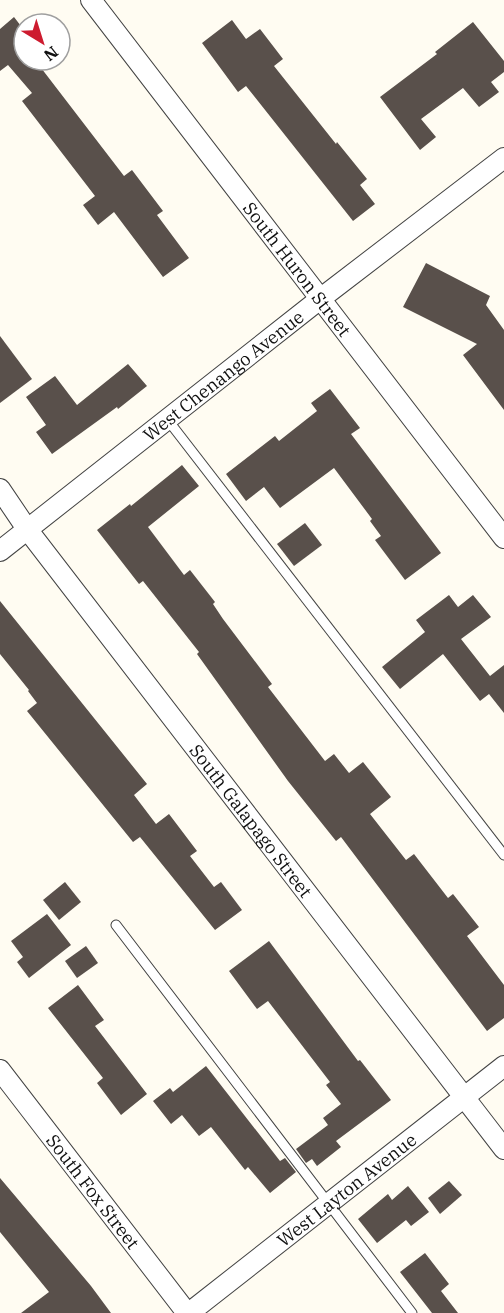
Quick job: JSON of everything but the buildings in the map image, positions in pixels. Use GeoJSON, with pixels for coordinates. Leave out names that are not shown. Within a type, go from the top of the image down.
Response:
{"type":"FeatureCollection","features":[{"type":"Feature","properties":{"kind":"street","name":"South Huron Street"},"geometry":{"type":"LineString","coordinates":[[91,0],[504,538]]}},
{"type":"Feature","properties":{"kind":"street","name":"West Chenango Avenue"},"geometry":{"type":"LineString","coordinates":[[0,551],[166,419],[504,158]]}},
{"type":"Feature","properties":{"kind":"street","name":"South Galapago Street"},"geometry":{"type":"LineString","coordinates":[[0,489],[27,529],[504,1149]]}},
{"type":"Feature","properties":{"kind":"street","name":"West Layton Avenue"},"geometry":{"type":"LineString","coordinates":[[188,1313],[504,1066]]}},
{"type":"Feature","properties":{"kind":"street","name":"South Fox Street"},"geometry":{"type":"LineString","coordinates":[[0,1070],[188,1313]]}},
{"type":"Feature","properties":{"kind":"lane"},"geometry":{"type":"LineString","coordinates":[[166,419],[504,855]]}},
{"type":"Feature","properties":{"kind":"lane"},"geometry":{"type":"LineString","coordinates":[[116,925],[412,1313]]}}]}
